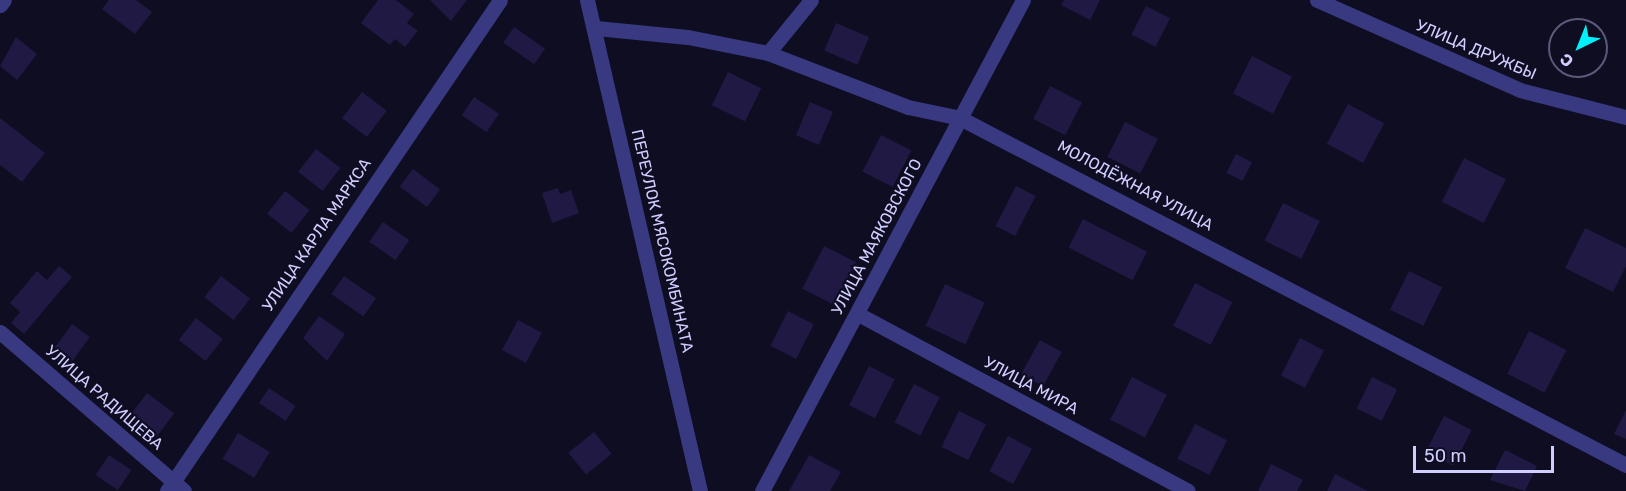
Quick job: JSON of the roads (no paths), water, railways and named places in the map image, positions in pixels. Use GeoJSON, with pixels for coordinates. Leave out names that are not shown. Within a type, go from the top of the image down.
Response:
{"type":"FeatureCollection","features":[{"type":"Feature","properties":{"kind":"street"},"geometry":{"type":"LineString","coordinates":[[0,5],[4,0]]}},
{"type":"Feature","properties":{"kind":"street","name":"УЛИЦА КАРЛА МАРКСА"},"geometry":{"type":"LineString","coordinates":[[175,488],[500,0]]}},
{"type":"Feature","properties":{"kind":"street","name":"ПЕРЕУЛОК МЯСОКОМБИНАТА"},"geometry":{"type":"LineString","coordinates":[[587,0],[596,28],[700,491]]}},
{"type":"Feature","properties":{"kind":"street"},"geometry":{"type":"LineString","coordinates":[[768,53],[811,0]]}},
{"type":"Feature","properties":{"kind":"street","name":"УЛИЦА МАЯКОВСКОГО"},"geometry":{"type":"LineString","coordinates":[[762,491],[1023,0]]}},
{"type":"Feature","properties":{"kind":"street","name":"УЛИЦА ДРУЖБЫ"},"geometry":{"type":"LineString","coordinates":[[1317,0],[1520,90],[1626,117]]}},
{"type":"Feature","properties":{"kind":"street","name":"МОЛОДЁЖНАЯ УЛИЦА"},"geometry":{"type":"LineString","coordinates":[[596,28],[688,37],[768,53],[908,107],[960,118],[1626,465]]}},
{"type":"Feature","properties":{"kind":"street","name":"УЛИЦА МИРА"},"geometry":{"type":"LineString","coordinates":[[858,314],[1188,491]]}},
{"type":"Feature","properties":{"kind":"street","name":"УЛИЦА РАДИЩЕВА"},"geometry":{"type":"LineString","coordinates":[[0,332],[175,488]]}}]}
